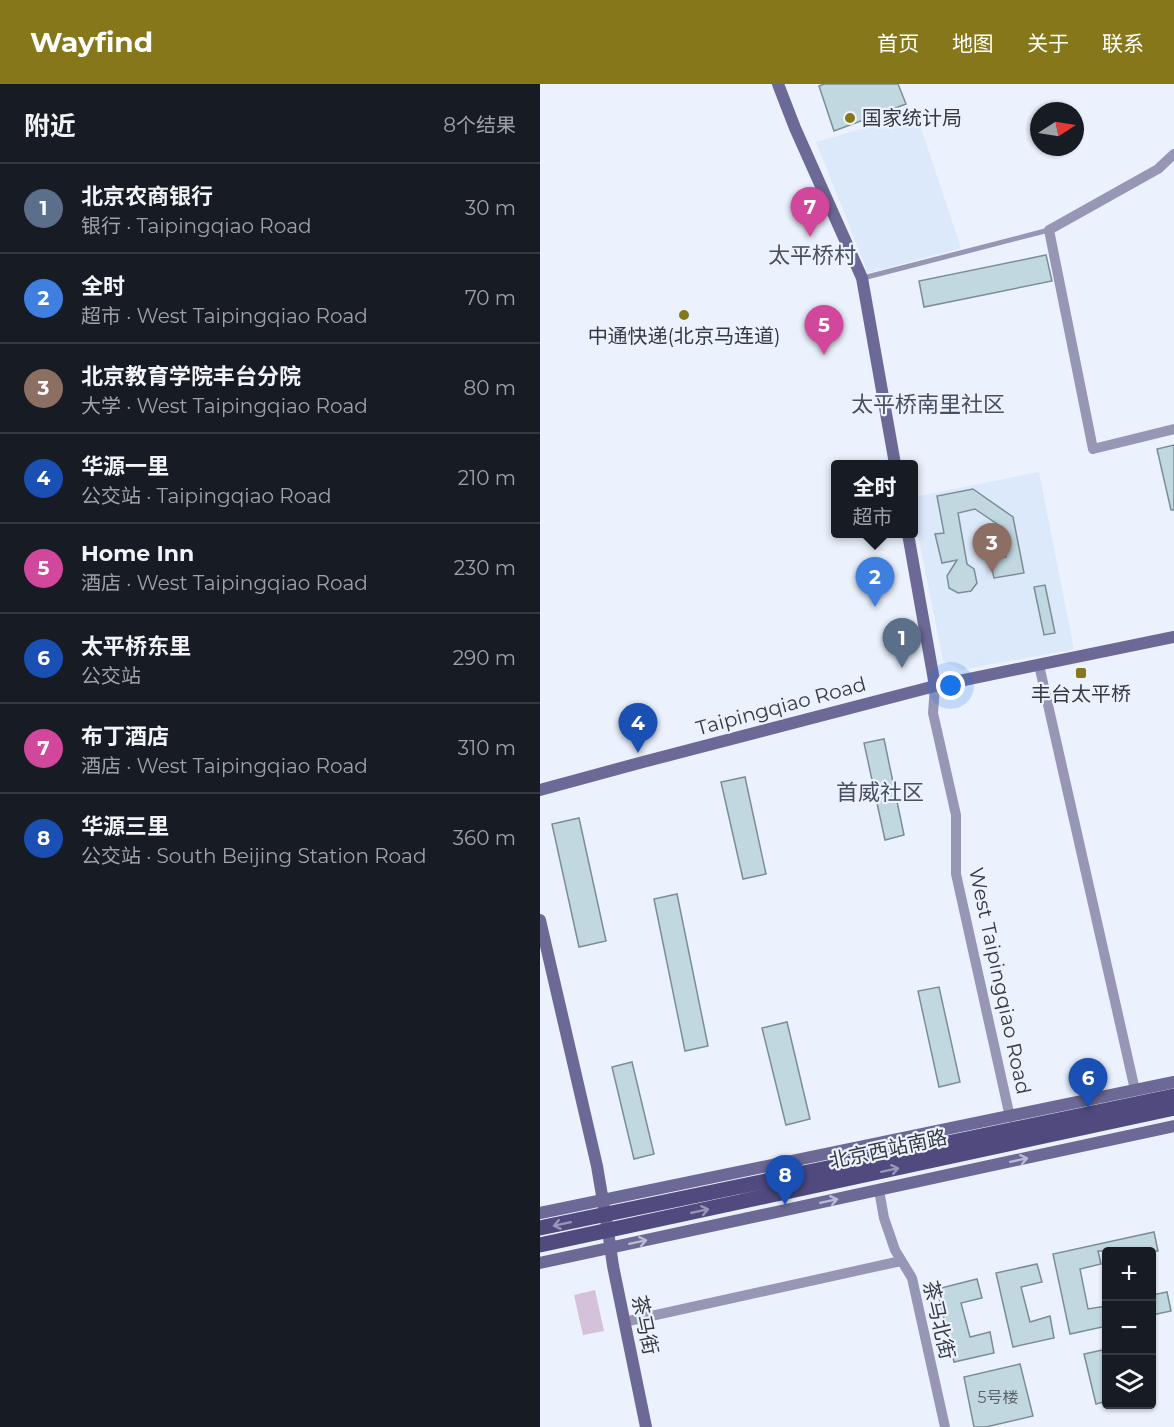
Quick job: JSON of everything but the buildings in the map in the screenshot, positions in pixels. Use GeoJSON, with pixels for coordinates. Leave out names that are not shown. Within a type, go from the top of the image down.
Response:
{"type":"FeatureCollection","features":[{"type":"Feature","properties":{"kind":"main road"},"geometry":{"type":"LineString","coordinates":[[540,1228],[604,1207],[1174,1096]]}},
{"type":"Feature","properties":{"kind":"main road","name":"北京西站南路"},"geometry":{"type":"LineString","coordinates":[[540,1245],[1174,1108]]}},
{"type":"Feature","properties":{"kind":"street"},"geometry":{"type":"LineString","coordinates":[[778,84],[862,279],[894,460]]}},
{"type":"Feature","properties":{"kind":"street"},"geometry":{"type":"LineString","coordinates":[[1174,154],[1158,168],[1049,230],[1093,449],[1174,429]]}},
{"type":"Feature","properties":{"kind":"street","name":"West Taipingqiao Road"},"geometry":{"type":"LineString","coordinates":[[909,538],[935,686],[933,713],[956,814],[956,874],[1010,1117]]}},
{"type":"Feature","properties":{"kind":"street","name":"Taipingqiao Road"},"geometry":{"type":"LineString","coordinates":[[540,790],[935,686],[1174,637]]}},
{"type":"Feature","properties":{"kind":"street"},"geometry":{"type":"LineString","coordinates":[[1039,665],[1136,1090]]}},
{"type":"Feature","properties":{"kind":"street","name":"茶马街"},"geometry":{"type":"LineString","coordinates":[[540,920],[597,1166],[613,1266],[646,1427]]}},
{"type":"Feature","properties":{"kind":"street"},"geometry":{"type":"LineString","coordinates":[[540,1213],[604,1207],[1174,1082]]}},
{"type":"Feature","properties":{"kind":"street"},"geometry":{"type":"LineString","coordinates":[[540,1263],[1174,1126]]}},
{"type":"Feature","properties":{"kind":"street","name":"茶马北街"},"geometry":{"type":"LineString","coordinates":[[879,1190],[884,1218],[895,1250],[912,1278],[945,1427]]}},
{"type":"Feature","properties":{"kind":"street"},"geometry":{"type":"LineString","coordinates":[[624,1322],[901,1261]]}},
{"type":"Feature","properties":{"kind":"lane"},"geometry":{"type":"LineString","coordinates":[[862,279],[1049,230]]}},
{"type":"Feature","properties":{"kind":"shaded area"},"geometry":{"type":"Polygon","coordinates":[[[916,113],[961,248],[868,273],[816,142],[916,113]]]}},
{"type":"Feature","properties":{"kind":"shaded area"},"geometry":{"type":"Polygon","coordinates":[[[1039,472],[1074,649],[962,670],[943,661],[918,535],[918,496],[1039,472]]]}},
{"type":"Feature","properties":{"kind":"shaded area"},"geometry":{"type":"Polygon","coordinates":[[[595,1290],[604,1331],[583,1335],[574,1295],[595,1290]]]}},
{"type":"Feature","properties":{"kind":"place","name":"国家统计局"},"geometry":{"type":"Point","coordinates":[850,118]}},
{"type":"Feature","properties":{"kind":"place","name":"布丁酒店"},"geometry":{"type":"Point","coordinates":[810,237]}},
{"type":"Feature","properties":{"kind":"place","name":"中通快递(北京马连道)"},"geometry":{"type":"Point","coordinates":[684,315]}},
{"type":"Feature","properties":{"kind":"place","name":"Home Inn"},"geometry":{"type":"Point","coordinates":[824,355]}},
{"type":"Feature","properties":{"kind":"place","name":"北京教育学院丰台分院"},"geometry":{"type":"Point","coordinates":[992,573]}},
{"type":"Feature","properties":{"kind":"place","name":"全时"},"geometry":{"type":"Point","coordinates":[875,607]}},
{"type":"Feature","properties":{"kind":"place","name":"北京农商银行"},"geometry":{"type":"Point","coordinates":[902,668]}},
{"type":"Feature","properties":{"kind":"place","name":"丰台太平桥"},"geometry":{"type":"Point","coordinates":[1081,673]}},
{"type":"Feature","properties":{"kind":"place","name":"华源一里"},"geometry":{"type":"Point","coordinates":[638,753]}},
{"type":"Feature","properties":{"kind":"place","name":"太平桥东里"},"geometry":{"type":"Point","coordinates":[1088,1108]}},
{"type":"Feature","properties":{"kind":"place","name":"华源三里"},"geometry":{"type":"Point","coordinates":[785,1205]}},
{"type":"Feature","properties":{"kind":"district","name":"太平桥村"},"geometry":{"type":"Point","coordinates":[812,255]}},
{"type":"Feature","properties":{"kind":"district","name":"太平桥南里社区"},"geometry":{"type":"Point","coordinates":[928,404]}},
{"type":"Feature","properties":{"kind":"district","name":"首威社区"},"geometry":{"type":"Point","coordinates":[880,792]}}]}
